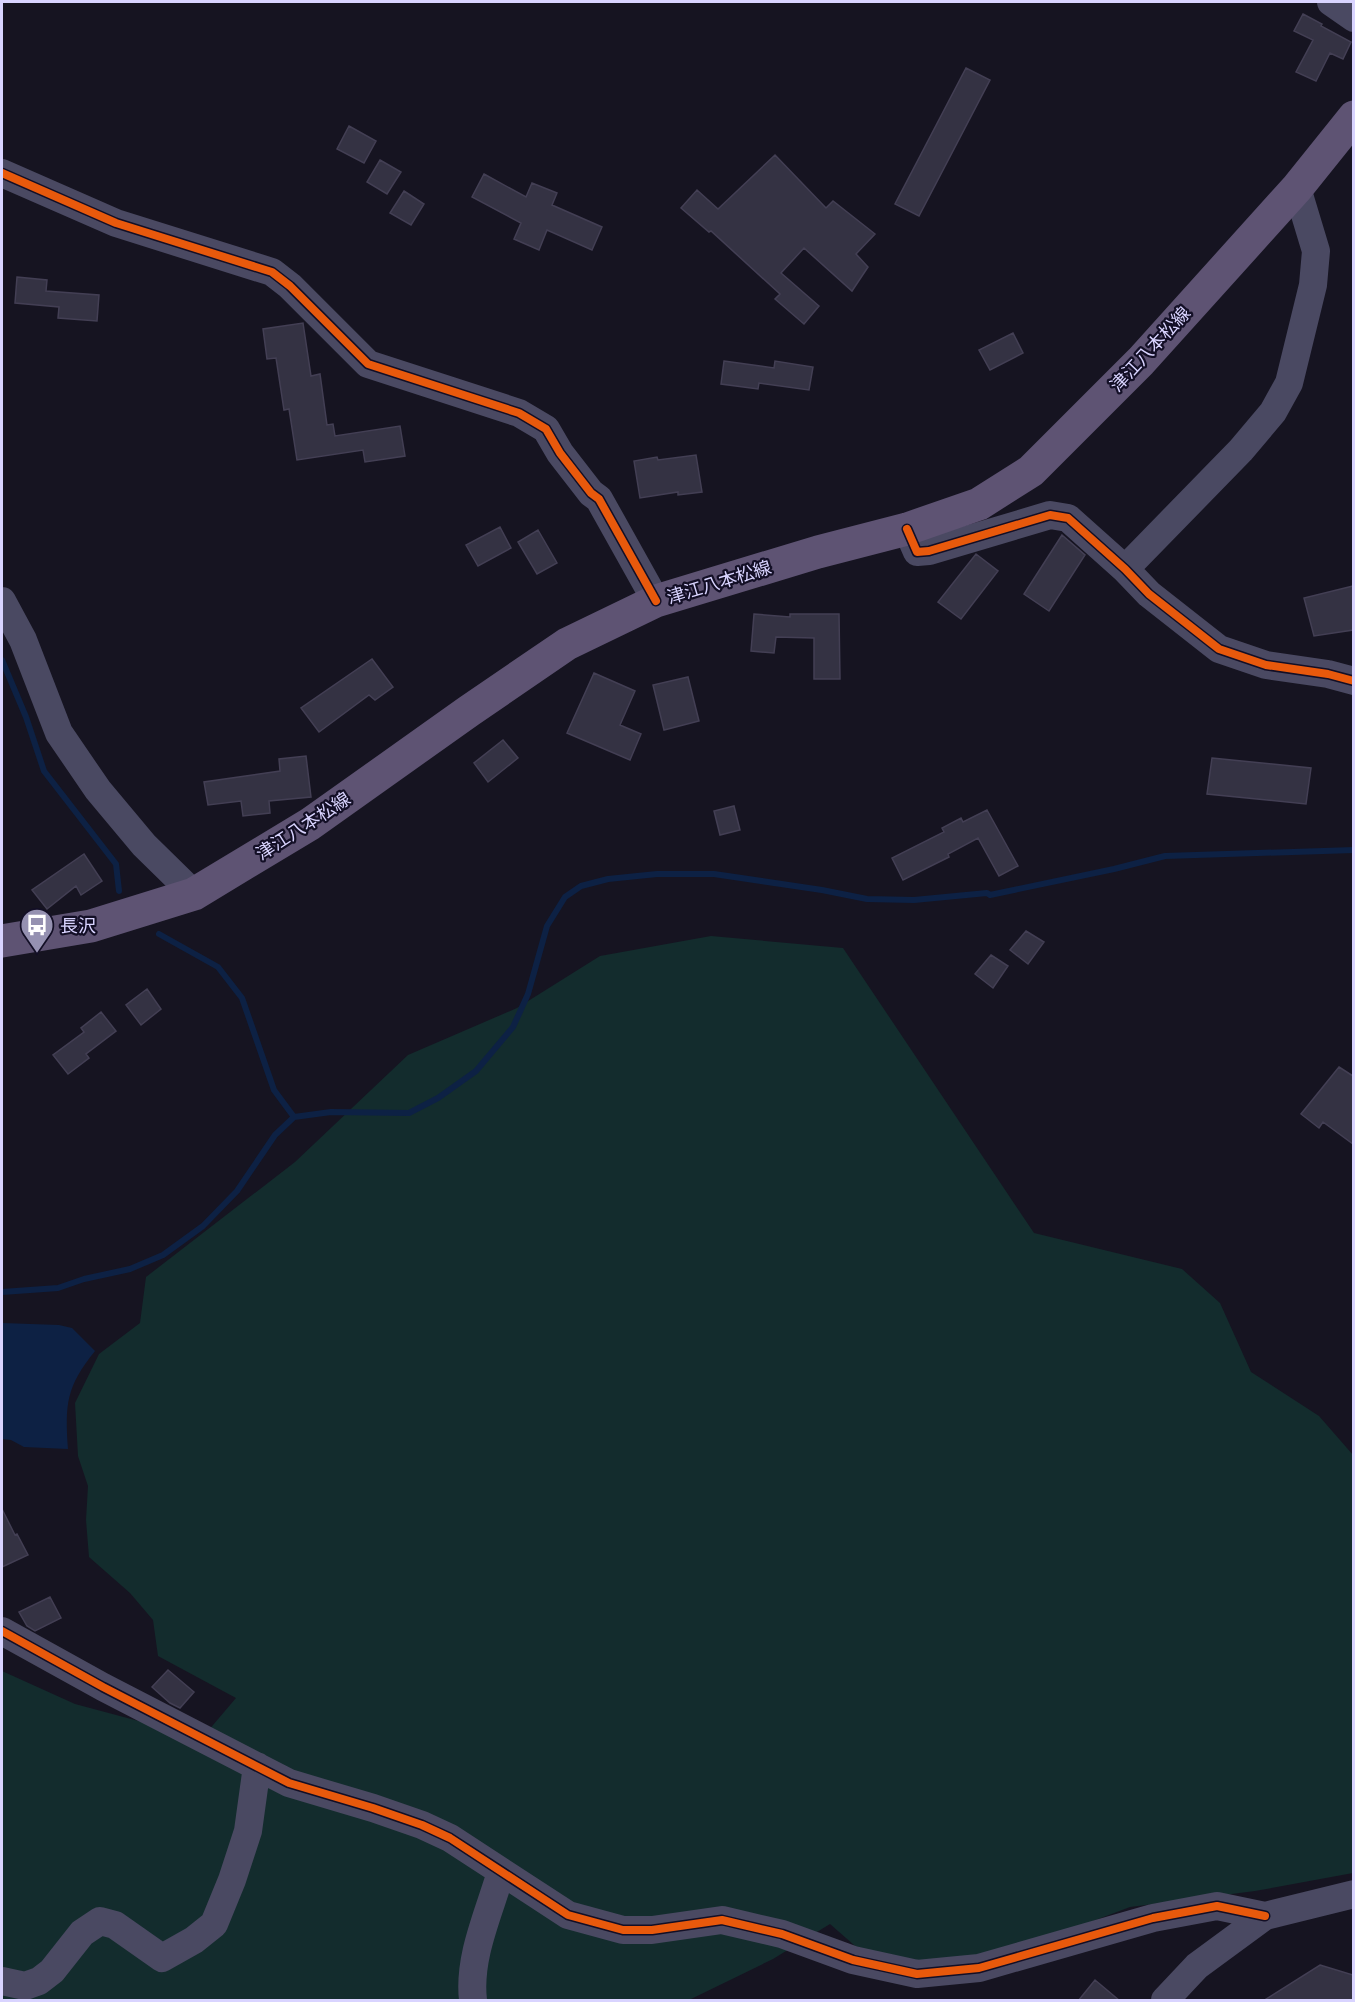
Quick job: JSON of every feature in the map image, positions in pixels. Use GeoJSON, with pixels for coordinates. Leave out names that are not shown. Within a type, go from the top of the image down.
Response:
{"type":"FeatureCollection","features":[{"type":"Feature","properties":{"kind":"main road","name":"津江八本松線"},"geometry":{"type":"LineString","coordinates":[[2,941],[91,926],[194,894],[310,824],[567,644],[656,601],[818,552],[907,529],[979,504],[1031,471],[1141,361],[1297,188],[1353,117]]}},
{"type":"Feature","properties":{"kind":"street"},"geometry":{"type":"LineString","coordinates":[[1330,2],[1353,18]]}},
{"type":"Feature","properties":{"kind":"street"},"geometry":{"type":"LineString","coordinates":[[2,172],[116,223],[272,272],[290,286],[368,364],[519,413],[546,429],[560,453],[599,499],[656,601]]}},
{"type":"Feature","properties":{"kind":"street"},"geometry":{"type":"LineString","coordinates":[[1125,569],[1241,450],[1272,412],[1289,384],[1313,285],[1316,251],[1297,188]]}},
{"type":"Feature","properties":{"kind":"street"},"geometry":{"type":"LineString","coordinates":[[907,529],[917,552],[929,551],[1050,515],[1068,518],[1125,569],[1149,594],[1219,649],[1266,665],[1328,674],[1353,681]]}},
{"type":"Feature","properties":{"kind":"street"},"geometry":{"type":"LineString","coordinates":[[2,601],[23,640],[59,733],[98,790],[124,822],[194,894]]}},
{"type":"Feature","properties":{"kind":"street"},"geometry":{"type":"LineString","coordinates":[[2,1631],[103,1687],[289,1783],[422,1825],[450,1838],[568,1915],[622,1930],[652,1930],[722,1920],[782,1934],[853,1960],[917,1974],[979,1968],[1153,1918],[1217,1906],[1266,1916]]}},
{"type":"Feature","properties":{"kind":"street"},"geometry":{"type":"LineString","coordinates":[[2,1981],[25,1986],[39,1981],[52,1971],[82,1933],[99,1921],[115,1925],[162,1958],[194,1940],[214,1924],[248,1831],[257,1766]]}},
{"type":"Feature","properties":{"kind":"street"},"geometry":{"type":"LineString","coordinates":[[473,2001],[471,1986],[476,1954],[501,1872]]}},
{"type":"Feature","properties":{"kind":"street"},"geometry":{"type":"LineString","coordinates":[[1164,2001],[1197,1966],[1266,1916],[1353,1894]]}},
{"type":"Feature","properties":{"kind":"green space"},"geometry":{"type":"Polygon","coordinates":[[[711,936],[843,948],[1034,1233],[1182,1269],[1220,1303],[1251,1372],[1319,1416],[1353,1455],[1353,1873],[1255,1891],[1130,1907],[963,1970],[878,1966],[830,1924],[773,1959],[689,2000],[2,2000],[2,1671],[75,1704],[202,1738],[236,1698],[158,1656],[153,1620],[130,1593],[89,1557],[86,1520],[88,1486],[78,1456],[75,1403],[99,1354],[140,1323],[146,1277],[295,1162],[408,1055],[517,1008],[600,956],[711,936]]]}},
{"type":"Feature","properties":{"kind":"water"},"geometry":{"type":"Polygon","coordinates":[[[2,1323],[59,1325],[72,1328],[95,1351],[73,1386],[67,1420],[68,1449],[24,1447],[11,1440],[2,1439],[2,1323]]]}},
{"type":"Feature","properties":{"kind":"building"},"geometry":{"type":"Polygon","coordinates":[[[1303,14],[1351,42],[1343,59],[1330,53],[1316,81],[1296,72],[1313,40],[1294,31],[1303,14]]]}},
{"type":"Feature","properties":{"kind":"building"},"geometry":{"type":"Polygon","coordinates":[[[966,68],[990,80],[919,216],[895,204],[966,68]]]}},
{"type":"Feature","properties":{"kind":"building"},"geometry":{"type":"Polygon","coordinates":[[[349,126],[376,141],[364,163],[337,149],[349,126]]]}},
{"type":"Feature","properties":{"kind":"building"},"geometry":{"type":"Polygon","coordinates":[[[775,155],[826,208],[833,201],[875,234],[856,254],[868,267],[852,291],[804,248],[781,273],[819,306],[804,324],[775,299],[780,294],[711,231],[709,232],[681,208],[697,190],[718,209],[775,155]]]}},
{"type":"Feature","properties":{"kind":"building"},"geometry":{"type":"Polygon","coordinates":[[[380,160],[401,172],[387,194],[367,182],[380,160]]]}},
{"type":"Feature","properties":{"kind":"building"},"geometry":{"type":"Polygon","coordinates":[[[484,174],[526,197],[532,183],[557,193],[552,205],[602,227],[592,250],[547,230],[539,250],[514,239],[521,223],[472,197],[484,174]]]}},
{"type":"Feature","properties":{"kind":"building"},"geometry":{"type":"Polygon","coordinates":[[[404,191],[424,204],[411,225],[390,213],[404,191]]]}},
{"type":"Feature","properties":{"kind":"building"},"geometry":{"type":"Polygon","coordinates":[[[17,277],[47,280],[46,291],[99,295],[97,321],[58,318],[59,307],[15,303],[17,277]]]}},
{"type":"Feature","properties":{"kind":"building"},"geometry":{"type":"Polygon","coordinates":[[[303,323],[311,376],[320,374],[327,425],[333,424],[335,436],[400,426],[405,456],[365,462],[363,450],[297,460],[289,409],[284,410],[276,358],[267,359],[263,329],[303,323]]]}},
{"type":"Feature","properties":{"kind":"building"},"geometry":{"type":"Polygon","coordinates":[[[1013,333],[1023,353],[990,370],[979,350],[1013,333]]]}},
{"type":"Feature","properties":{"kind":"building"},"geometry":{"type":"Polygon","coordinates":[[[724,361],[774,368],[775,361],[813,367],[809,390],[759,383],[758,389],[721,384],[724,361]]]}},
{"type":"Feature","properties":{"kind":"building"},"geometry":{"type":"Polygon","coordinates":[[[696,455],[702,492],[678,495],[678,492],[640,498],[634,461],[696,455]]]}},
{"type":"Feature","properties":{"kind":"building"},"geometry":{"type":"Polygon","coordinates":[[[500,527],[511,548],[478,566],[466,545],[500,527]]]}},
{"type":"Feature","properties":{"kind":"building"},"geometry":{"type":"Polygon","coordinates":[[[538,530],[557,563],[537,574],[518,542],[538,530]]]}},
{"type":"Feature","properties":{"kind":"building"},"geometry":{"type":"Polygon","coordinates":[[[1062,535],[1085,555],[1049,611],[1024,594],[1062,535]]]}},
{"type":"Feature","properties":{"kind":"building"},"geometry":{"type":"Polygon","coordinates":[[[976,554],[998,571],[961,619],[938,602],[976,554]]]}},
{"type":"Feature","properties":{"kind":"building"},"geometry":{"type":"Polygon","coordinates":[[[1353,586],[1353,630],[1314,636],[1304,598],[1353,586]]]}},
{"type":"Feature","properties":{"kind":"building"},"geometry":{"type":"Polygon","coordinates":[[[754,614],[790,617],[790,614],[839,614],[840,679],[814,679],[814,638],[776,637],[774,653],[751,651],[754,614]]]}},
{"type":"Feature","properties":{"kind":"building"},"geometry":{"type":"Polygon","coordinates":[[[372,659],[393,687],[375,700],[369,695],[319,732],[301,708],[372,659]]]}},
{"type":"Feature","properties":{"kind":"building"},"geometry":{"type":"Polygon","coordinates":[[[594,673],[635,691],[620,725],[641,734],[630,760],[567,733],[594,673]]]}},
{"type":"Feature","properties":{"kind":"building"},"geometry":{"type":"Polygon","coordinates":[[[688,677],[699,721],[664,730],[653,685],[688,677]]]}},
{"type":"Feature","properties":{"kind":"building"},"geometry":{"type":"Polygon","coordinates":[[[503,740],[518,758],[488,782],[474,763],[503,740]]]}},
{"type":"Feature","properties":{"kind":"building"},"geometry":{"type":"Polygon","coordinates":[[[306,756],[311,797],[269,801],[270,813],[243,816],[241,801],[208,805],[204,782],[280,771],[279,759],[306,756]]]}},
{"type":"Feature","properties":{"kind":"building"},"geometry":{"type":"Polygon","coordinates":[[[1212,758],[1311,768],[1306,804],[1207,794],[1212,758]]]}},
{"type":"Feature","properties":{"kind":"building"},"geometry":{"type":"Polygon","coordinates":[[[734,806],[740,830],[720,835],[714,811],[734,806]]]}},
{"type":"Feature","properties":{"kind":"building"},"geometry":{"type":"Polygon","coordinates":[[[987,810],[1018,866],[999,876],[978,838],[948,854],[949,857],[903,880],[892,858],[944,832],[942,828],[961,818],[963,822],[987,810]]]}},
{"type":"Feature","properties":{"kind":"building"},"geometry":{"type":"Polygon","coordinates":[[[84,854],[102,881],[81,895],[76,886],[47,909],[32,890],[84,854]]]}},
{"type":"Feature","properties":{"kind":"building"},"geometry":{"type":"Polygon","coordinates":[[[1026,931],[1044,942],[1028,964],[1010,950],[1026,931]]]}},
{"type":"Feature","properties":{"kind":"building"},"geometry":{"type":"Polygon","coordinates":[[[991,955],[1008,966],[993,988],[975,974],[991,955]]]}},
{"type":"Feature","properties":{"kind":"building"},"geometry":{"type":"Polygon","coordinates":[[[147,989],[161,1009],[141,1025],[126,1005],[147,989]]]}},
{"type":"Feature","properties":{"kind":"building"},"geometry":{"type":"Polygon","coordinates":[[[101,1012],[116,1031],[86,1054],[89,1058],[68,1074],[53,1055],[84,1032],[81,1028],[101,1012]]]}},
{"type":"Feature","properties":{"kind":"building"},"geometry":{"type":"Polygon","coordinates":[[[1339,1067],[1353,1076],[1353,1144],[1323,1122],[1319,1128],[1301,1114],[1339,1067]]]}},
{"type":"Feature","properties":{"kind":"building"},"geometry":{"type":"Polygon","coordinates":[[[2,1509],[28,1555],[2,1567],[2,1509]]]}},
{"type":"Feature","properties":{"kind":"building"},"geometry":{"type":"Polygon","coordinates":[[[50,1597],[61,1618],[35,1631],[27,1626],[19,1612],[50,1597]]]}},
{"type":"Feature","properties":{"kind":"building"},"geometry":{"type":"Polygon","coordinates":[[[168,1670],[194,1692],[180,1708],[170,1703],[152,1687],[168,1670]]]}},
{"type":"Feature","properties":{"kind":"building"},"geometry":{"type":"Polygon","coordinates":[[[1320,1965],[1353,1975],[1353,2001],[1263,2001],[1320,1965]]]}},
{"type":"Feature","properties":{"kind":"building"},"geometry":{"type":"Polygon","coordinates":[[[1095,1980],[1120,2001],[1078,2001],[1095,1980]]]}},
{"type":"Feature","properties":{"kind":"waterway"},"geometry":{"type":"LineString","coordinates":[[2,660],[26,717],[44,771],[116,864],[119,891]]}},
{"type":"Feature","properties":{"kind":"waterway"},"geometry":{"type":"LineString","coordinates":[[2,1292],[58,1288],[84,1279],[130,1269],[163,1255],[203,1226],[237,1191],[275,1135],[294,1117],[331,1112],[409,1113],[438,1098],[476,1071],[513,1027],[528,994],[547,926],[565,897],[581,886],[608,879],[657,874],[714,874],[867,899],[914,900],[987,893],[990,895],[1165,856],[1354,850]]}},
{"type":"Feature","properties":{"kind":"waterway"},"geometry":{"type":"LineString","coordinates":[[159,934],[218,967],[242,998],[274,1090],[294,1117]]}},
{"type":"Feature","properties":{"kind":"cycle path"},"geometry":{"type":"LineString","coordinates":[[2,173],[116,223],[272,272],[290,286],[368,364],[519,413],[546,429],[560,453],[591,493],[599,499],[656,601]]}},
{"type":"Feature","properties":{"kind":"cycle path"},"geometry":{"type":"LineString","coordinates":[[907,529],[917,552],[929,551],[1050,515],[1068,518],[1125,569],[1149,594],[1219,649],[1266,665],[1328,674],[1354,681]]}},
{"type":"Feature","properties":{"kind":"cycle path"},"geometry":{"type":"LineString","coordinates":[[2,1631],[103,1687],[289,1783],[422,1825],[450,1838],[568,1915],[623,1930],[652,1930],[722,1920],[782,1934],[853,1960],[917,1974],[979,1968],[1153,1918],[1217,1906],[1265,1916]]}},
{"type":"Feature","properties":{"kind":"place","name":"長沢"},"geometry":{"type":"Point","coordinates":[37,954]}}]}
